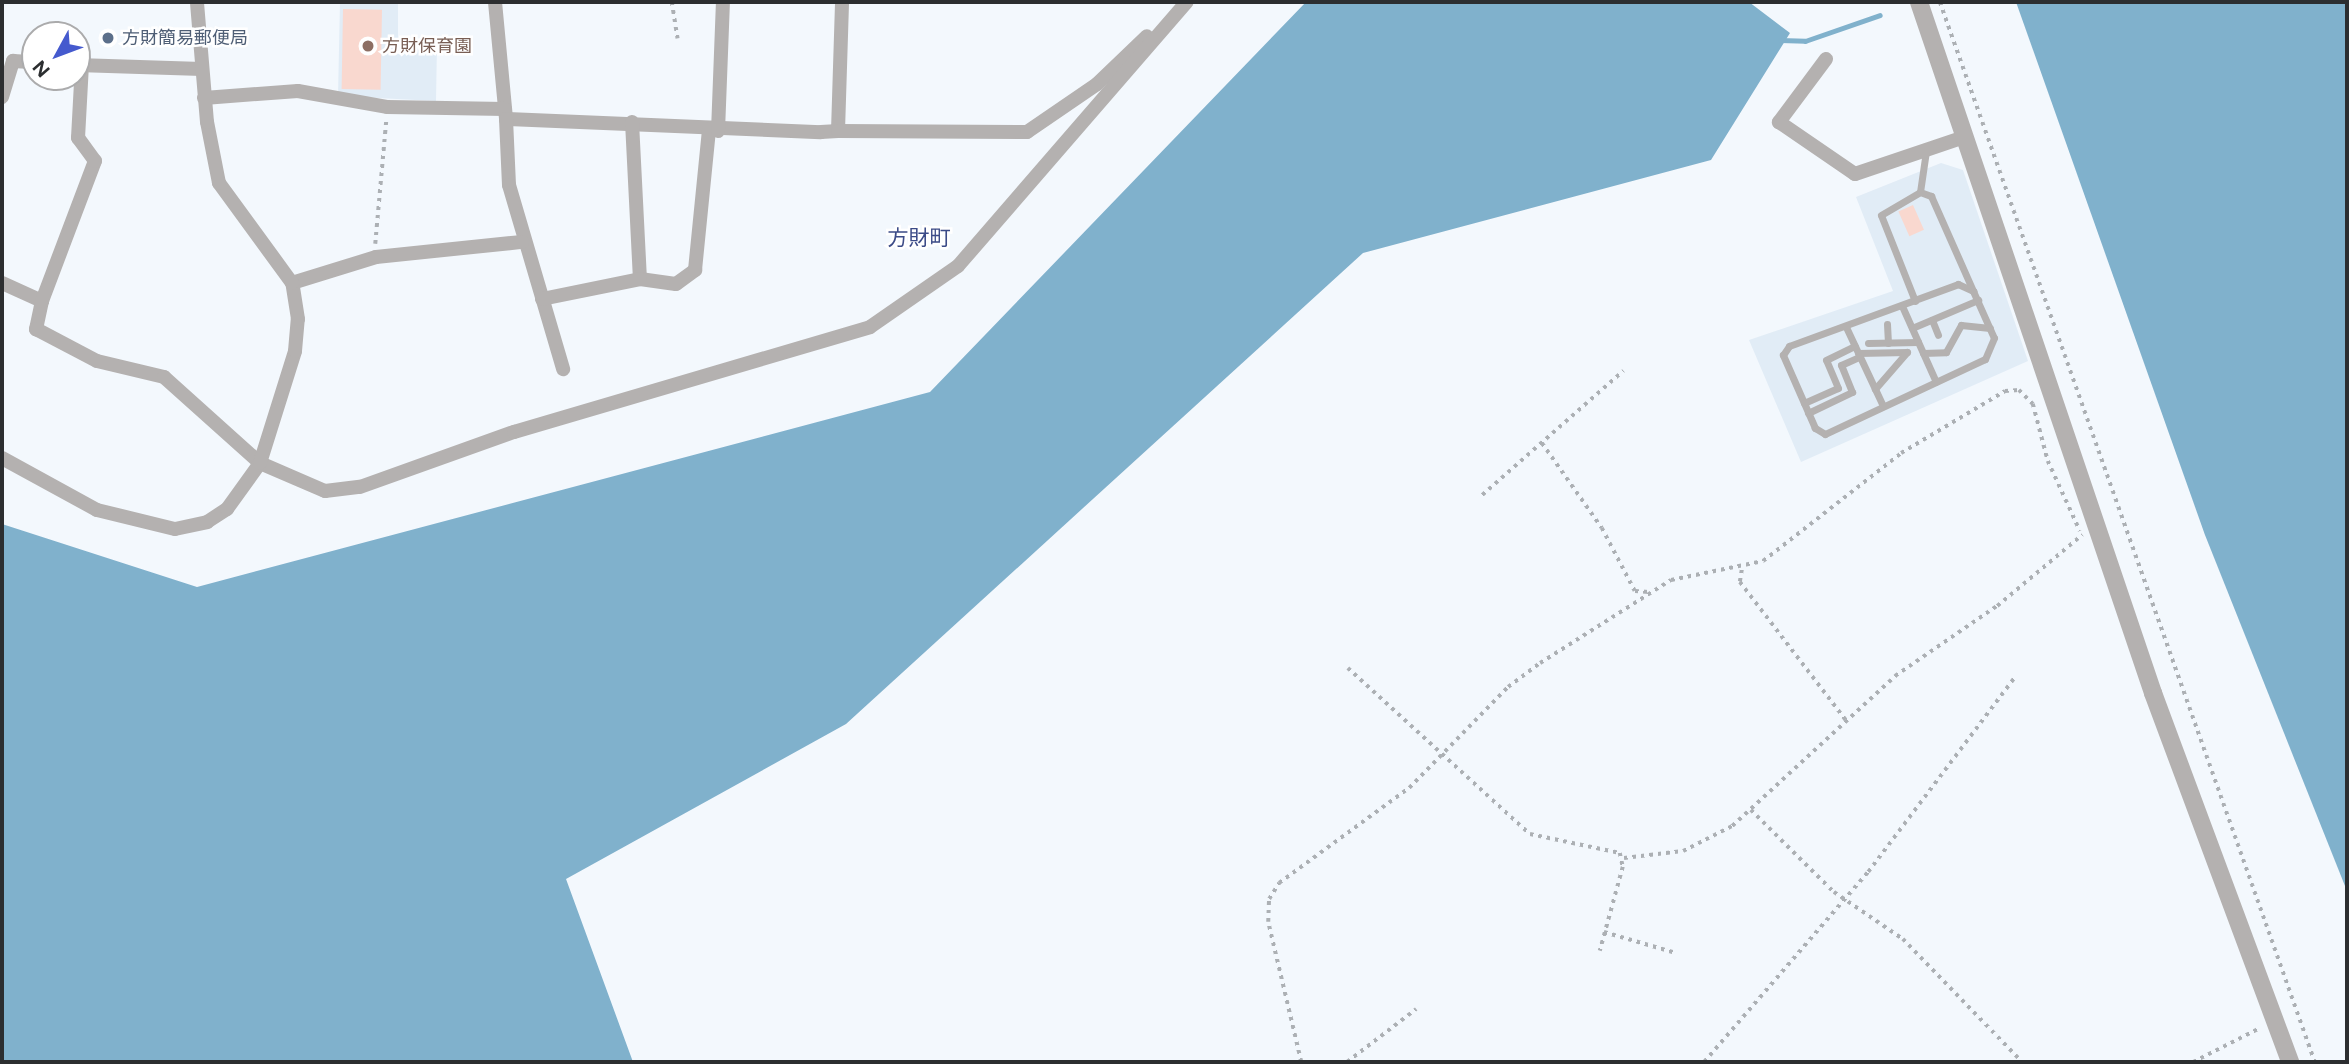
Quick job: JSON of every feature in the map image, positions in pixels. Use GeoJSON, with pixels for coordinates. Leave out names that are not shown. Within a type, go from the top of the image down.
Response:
{"type":"FeatureCollection","features":[{"type":"Feature","properties":{"kind":"street"},"geometry":{"type":"LineString","coordinates":[[2,458],[97,510],[175,529],[207,522],[227,509],[260,463],[295,351],[292,283],[219,183],[204,97],[197,2]]}},
{"type":"Feature","properties":{"kind":"street"},"geometry":{"type":"LineString","coordinates":[[495,2],[509,185],[522,242],[563,369]]}},
{"type":"Feature","properties":{"kind":"street"},"geometry":{"type":"LineString","coordinates":[[542,299],[640,279],[686,282],[695,270],[714,130],[723,2]]}},
{"type":"Feature","properties":{"kind":"street"},"geometry":{"type":"LineString","coordinates":[[838,131],[842,2]]}},
{"type":"Feature","properties":{"kind":"street"},"geometry":{"type":"LineString","coordinates":[[79,91],[78,138],[95,161],[42,301],[36,329],[97,361],[164,377],[260,463],[325,491],[360,487],[514,432],[870,327],[958,266],[1187,2]]}},
{"type":"Feature","properties":{"kind":"street"},"geometry":{"type":"LineString","coordinates":[[1919,2],[2090,533],[2290,1062]]}},
{"type":"Feature","properties":{"kind":"street"},"geometry":{"type":"LineString","coordinates":[[204,97],[298,91],[387,107],[632,122],[714,130],[1027,132],[1097,84],[1176,14]]}},
{"type":"Feature","properties":{"kind":"street"},"geometry":{"type":"LineString","coordinates":[[1826,59],[1779,122],[1855,174],[1964,137]]}},
{"type":"Feature","properties":{"kind":"street"},"geometry":{"type":"LineString","coordinates":[[2,97],[7,60]]}},
{"type":"Feature","properties":{"kind":"street"},"geometry":{"type":"LineString","coordinates":[[91,65],[202,69]]}},
{"type":"Feature","properties":{"kind":"street"},"geometry":{"type":"LineString","coordinates":[[632,122],[640,279]]}},
{"type":"Feature","properties":{"kind":"street"},"geometry":{"type":"LineString","coordinates":[[292,283],[376,257],[522,242]]}},
{"type":"Feature","properties":{"kind":"street"},"geometry":{"type":"LineString","coordinates":[[2,283],[42,301]]}},
{"type":"Feature","properties":{"kind":"lane"},"geometry":{"type":"LineString","coordinates":[[1920,192],[1926,150]]}},
{"type":"Feature","properties":{"kind":"lane"},"geometry":{"type":"LineString","coordinates":[[1920,192],[1931,196],[1978,300],[1994,338],[1985,359],[1825,433],[1808,413],[1783,355],[1789,346],[1958,284],[1973,290]]}},
{"type":"Feature","properties":{"kind":"lane"},"geometry":{"type":"LineString","coordinates":[[1915,301],[1881,215],[1920,192]]}},
{"type":"Feature","properties":{"kind":"lane"},"geometry":{"type":"LineString","coordinates":[[1912,328],[1978,300]]}},
{"type":"Feature","properties":{"kind":"lane"},"geometry":{"type":"LineString","coordinates":[[1902,306],[1936,382]]}},
{"type":"Feature","properties":{"kind":"lane"},"geometry":{"type":"LineString","coordinates":[[1932,320],[1938,335]]}},
{"type":"Feature","properties":{"kind":"lane"},"geometry":{"type":"LineString","coordinates":[[1887,324],[1888,343]]}},
{"type":"Feature","properties":{"kind":"lane"},"geometry":{"type":"LineString","coordinates":[[1923,353],[1946,352],[1961,325],[1990,328]]}},
{"type":"Feature","properties":{"kind":"lane"},"geometry":{"type":"LineString","coordinates":[[1846,327],[1883,406]]}},
{"type":"Feature","properties":{"kind":"lane"},"geometry":{"type":"LineString","coordinates":[[1868,343],[1918,342]]}},
{"type":"Feature","properties":{"kind":"lane"},"geometry":{"type":"LineString","coordinates":[[1808,413],[1852,392],[1840,365],[1857,352]]}},
{"type":"Feature","properties":{"kind":"lane"},"geometry":{"type":"LineString","coordinates":[[1804,403],[1838,387],[1826,360],[1857,352],[1907,352],[1875,390]]}},
{"type":"Feature","properties":{"kind":"path"},"geometry":{"type":"LineString","coordinates":[[671,2],[678,40]]}},
{"type":"Feature","properties":{"kind":"path"},"geometry":{"type":"LineString","coordinates":[[1940,2],[2315,1062]]}},
{"type":"Feature","properties":{"kind":"path"},"geometry":{"type":"LineString","coordinates":[[376,257],[373,215],[387,107]]}},
{"type":"Feature","properties":{"kind":"path"},"geometry":{"type":"LineString","coordinates":[[1482,495],[1623,371]]}},
{"type":"Feature","properties":{"kind":"path"},"geometry":{"type":"LineString","coordinates":[[1301,1062],[1268,922],[1269,899],[1279,883],[1340,845],[1442,753],[1507,687],[1651,592],[1692,572],[1742,570],[1763,561],[1911,446],[2005,391],[2020,390],[2033,404],[2048,461],[2090,533],[1846,720],[1751,810],[1682,851],[1624,858],[1611,849],[1530,834],[1442,753],[1348,668]]}},
{"type":"Feature","properties":{"kind":"path"},"geometry":{"type":"LineString","coordinates":[[1542,443],[1602,528],[1635,591],[1651,592]]}},
{"type":"Feature","properties":{"kind":"path"},"geometry":{"type":"LineString","coordinates":[[1742,570],[1740,582],[1752,600],[1846,720]]}},
{"type":"Feature","properties":{"kind":"path"},"geometry":{"type":"LineString","coordinates":[[1704,1062],[1977,734],[2015,677]]}},
{"type":"Feature","properties":{"kind":"path"},"geometry":{"type":"LineString","coordinates":[[1751,810],[1844,896],[1922,957],[2022,1062]]}},
{"type":"Feature","properties":{"kind":"path"},"geometry":{"type":"LineString","coordinates":[[1600,951],[1624,858]]}},
{"type":"Feature","properties":{"kind":"path"},"geometry":{"type":"LineString","coordinates":[[1604,932],[1676,953]]}},
{"type":"Feature","properties":{"kind":"path"},"geometry":{"type":"LineString","coordinates":[[1347,1062],[1416,1009]]}},
{"type":"Feature","properties":{"kind":"path"},"geometry":{"type":"LineString","coordinates":[[2193,1062],[2273,1021]]}},
{"type":"Feature","properties":{"kind":"shaded area"},"geometry":{"type":"Polygon","coordinates":[[[340,2],[398,2],[398,44],[437,44],[436,101],[338,96],[340,2]]]}},
{"type":"Feature","properties":{"kind":"shaded area"},"geometry":{"type":"Polygon","coordinates":[[[1941,163],[1963,170],[2028,361],[1801,462],[1749,340],[1893,291],[1856,197],[1941,163]]]}},
{"type":"Feature","properties":{"kind":"water"},"geometry":{"type":"Polygon","coordinates":[[[1306,2],[1749,2],[1790,33],[1711,160],[1363,253],[846,724],[566,879],[633,1062],[2,1062],[2,524],[197,587],[930,392],[1306,2]]]}},
{"type":"Feature","properties":{"kind":"water"},"geometry":{"type":"Polygon","coordinates":[[[2016,2],[2347,2],[2347,891],[2205,535],[2016,2]]]}},
{"type":"Feature","properties":{"kind":"building"},"geometry":{"type":"Polygon","coordinates":[[[343,9],[382,10],[381,90],[342,89],[343,9]]]}},
{"type":"Feature","properties":{"kind":"building"},"geometry":{"type":"Polygon","coordinates":[[[1913,205],[1924,230],[1909,236],[1898,212],[1913,205]]]}},
{"type":"Feature","properties":{"kind":"waterway"},"geometry":{"type":"LineString","coordinates":[[1780,40],[1805,41],[1880,15]]}},
{"type":"Feature","properties":{"kind":"place","name":"方財簡易郵便局"},"geometry":{"type":"Point","coordinates":[108,38]}},
{"type":"Feature","properties":{"kind":"place","name":"方財保育園"},"geometry":{"type":"Point","coordinates":[368,46]}},
{"type":"Feature","properties":{"kind":"district","name":"方財町"},"geometry":{"type":"Point","coordinates":[919,238]}}]}
